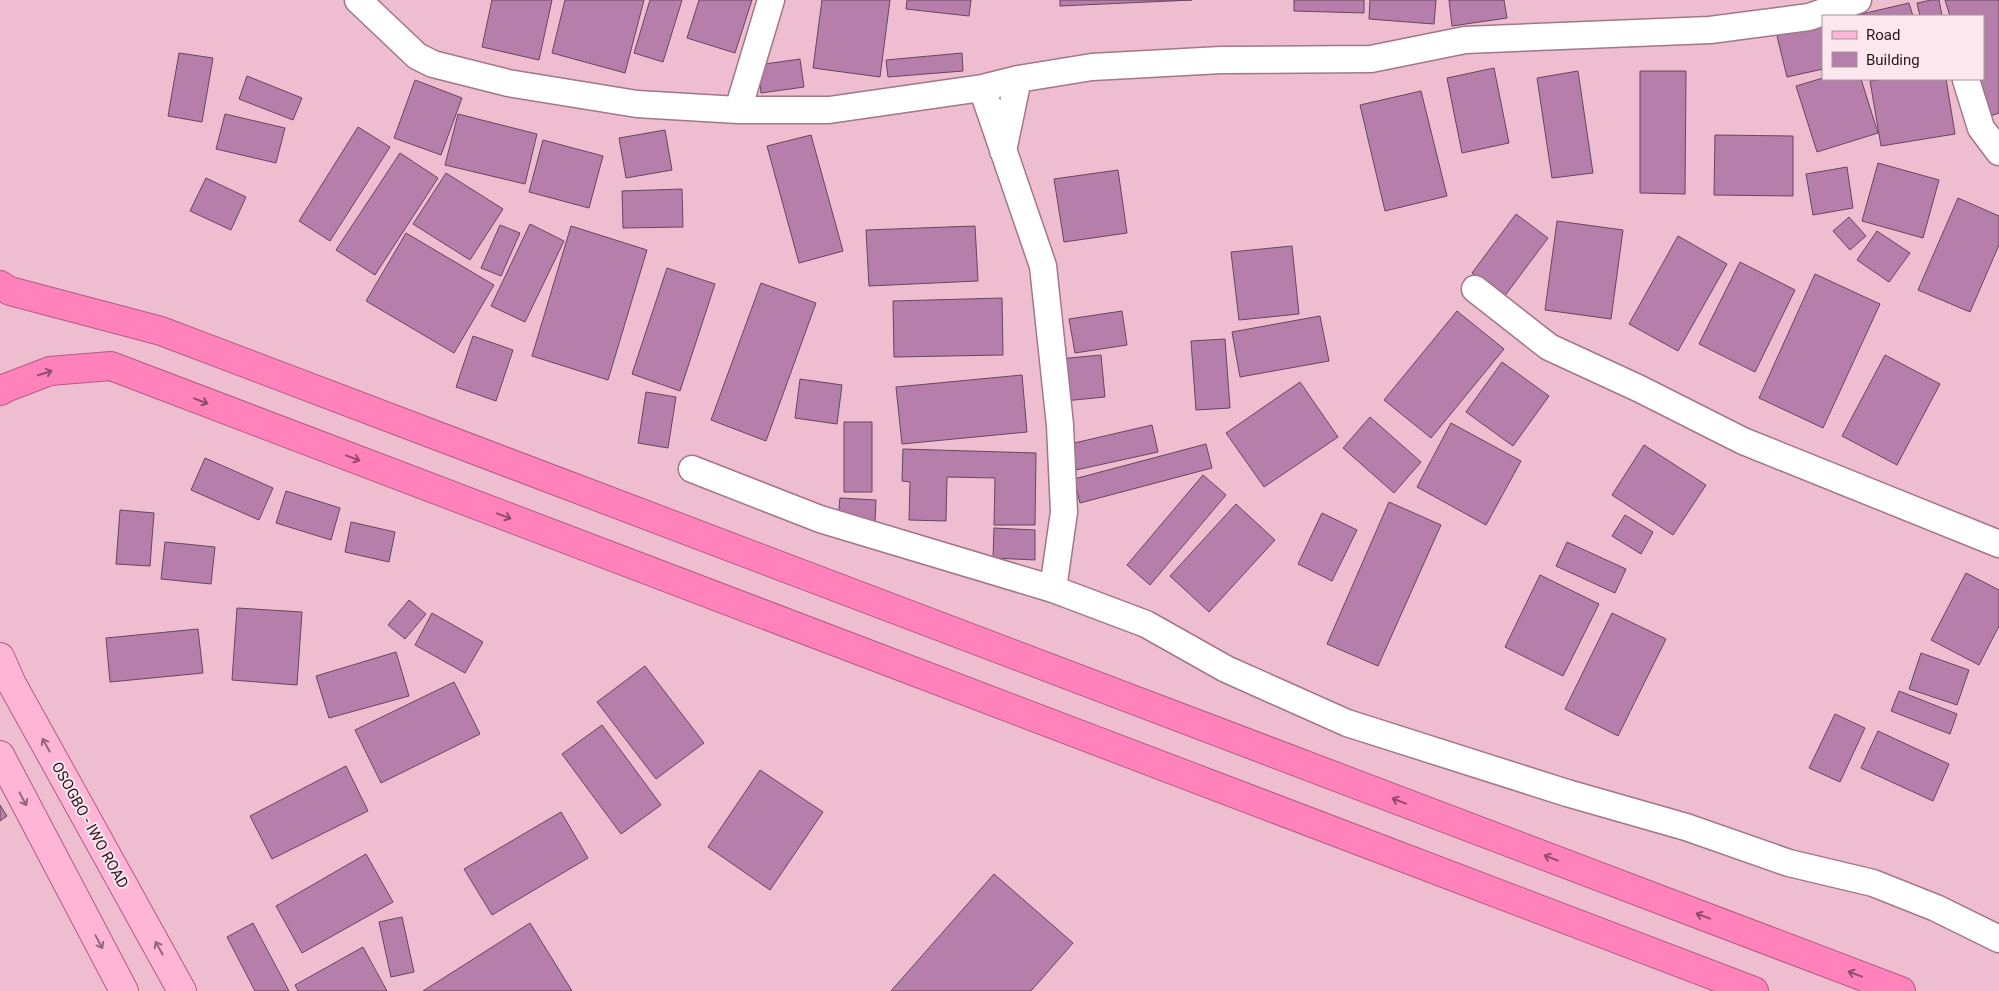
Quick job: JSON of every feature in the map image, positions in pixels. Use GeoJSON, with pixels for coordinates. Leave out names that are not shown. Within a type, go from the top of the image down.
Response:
{"type":"FeatureCollection","features":[{"type":"Feature","properties":{"kind":"highway"},"geometry":{"type":"LineString","coordinates":[[0,285],[10,291],[161,331],[1901,991]]}},
{"type":"Feature","properties":{"kind":"highway"},"geometry":{"type":"LineString","coordinates":[[0,391],[50,371],[111,366],[1754,991]]}},
{"type":"Feature","properties":{"kind":"main road","name":"OSOGBO - IWO ROAD"},"geometry":{"type":"LineString","coordinates":[[0,657],[12,684],[182,991]]}},
{"type":"Feature","properties":{"kind":"main road"},"geometry":{"type":"LineString","coordinates":[[0,755],[122,990]]}},
{"type":"Feature","properties":{"kind":"street"},"geometry":{"type":"LineString","coordinates":[[358,0],[417,56],[433,64],[508,83],[637,104],[738,110],[829,110],[982,88],[1092,67],[1220,60],[1371,59],[1465,40],[1710,30],[1809,17],[1858,0]]}},
{"type":"Feature","properties":{"kind":"street"},"geometry":{"type":"LineString","coordinates":[[738,110],[771,0]]}},
{"type":"Feature","properties":{"kind":"street"},"geometry":{"type":"LineString","coordinates":[[1003,152],[1018,80]]}},
{"type":"Feature","properties":{"kind":"street"},"geometry":{"type":"LineString","coordinates":[[1966,80],[1981,128],[1999,152]]}},
{"type":"Feature","properties":{"kind":"street"},"geometry":{"type":"LineString","coordinates":[[982,88],[1043,266],[1060,425],[1064,512],[1053,589]]}},
{"type":"Feature","properties":{"kind":"street"},"geometry":{"type":"LineString","coordinates":[[1475,289],[1549,347],[1640,389],[1743,441],[1999,544]]}},
{"type":"Feature","properties":{"kind":"street"},"geometry":{"type":"LineString","coordinates":[[692,469],[820,519],[1053,589],[1146,624],[1226,669],[1348,723],[1567,793],[1686,827],[1789,863],[1873,883],[1936,908],[1999,939]]}},
{"type":"Feature","properties":{"kind":"building"},"geometry":{"type":"Polygon","coordinates":[[[492,0],[552,0],[539,60],[482,47],[492,0]]]}},
{"type":"Feature","properties":{"kind":"building"},"geometry":{"type":"Polygon","coordinates":[[[565,0],[644,0],[625,73],[552,53],[565,0]]]}},
{"type":"Feature","properties":{"kind":"building"},"geometry":{"type":"Polygon","coordinates":[[[650,0],[682,0],[663,62],[634,53],[650,0]]]}},
{"type":"Feature","properties":{"kind":"building"},"geometry":{"type":"Polygon","coordinates":[[[699,0],[752,0],[735,53],[687,38],[699,0]]]}},
{"type":"Feature","properties":{"kind":"building"},"geometry":{"type":"Polygon","coordinates":[[[822,0],[890,0],[880,77],[813,68],[822,0]]]}},
{"type":"Feature","properties":{"kind":"building"},"geometry":{"type":"Polygon","coordinates":[[[907,0],[971,0],[969,16],[906,9],[907,0]]]}},
{"type":"Feature","properties":{"kind":"building"},"geometry":{"type":"Polygon","coordinates":[[[1060,0],[1192,0],[1060,6],[1060,0]]]}},
{"type":"Feature","properties":{"kind":"building"},"geometry":{"type":"Polygon","coordinates":[[[1294,0],[1364,0],[1364,13],[1294,11],[1294,0]]]}},
{"type":"Feature","properties":{"kind":"building"},"geometry":{"type":"Polygon","coordinates":[[[1370,0],[1436,0],[1434,24],[1369,19],[1370,0]]]}},
{"type":"Feature","properties":{"kind":"building"},"geometry":{"type":"Polygon","coordinates":[[[1449,0],[1504,0],[1507,18],[1452,26],[1449,0]]]}},
{"type":"Feature","properties":{"kind":"building"},"geometry":{"type":"Polygon","coordinates":[[[1939,0],[1942,15],[1920,15],[1917,3],[1939,0]]]}},
{"type":"Feature","properties":{"kind":"building"},"geometry":{"type":"Polygon","coordinates":[[[1945,0],[1999,0],[1999,113],[1982,119],[1969,80],[1984,80],[1984,15],[1950,15],[1945,0]]]}},
{"type":"Feature","properties":{"kind":"building"},"geometry":{"type":"Polygon","coordinates":[[[1909,3],[1913,15],[1857,15],[1909,3]]]}},
{"type":"Feature","properties":{"kind":"building"},"geometry":{"type":"Polygon","coordinates":[[[1822,20],[1822,69],[1787,77],[1776,32],[1822,20]]]}},
{"type":"Feature","properties":{"kind":"building"},"geometry":{"type":"Polygon","coordinates":[[[179,53],[213,58],[202,122],[168,116],[179,53]]]}},
{"type":"Feature","properties":{"kind":"building"},"geometry":{"type":"Polygon","coordinates":[[[962,53],[963,71],[888,77],[886,60],[962,53]]]}},
{"type":"Feature","properties":{"kind":"building"},"geometry":{"type":"Polygon","coordinates":[[[800,59],[804,87],[761,93],[758,65],[800,59]]]}},
{"type":"Feature","properties":{"kind":"building"},"geometry":{"type":"Polygon","coordinates":[[[1494,68],[1509,143],[1462,153],[1447,78],[1494,68]]]}},
{"type":"Feature","properties":{"kind":"building"},"geometry":{"type":"Polygon","coordinates":[[[1578,71],[1593,173],[1552,178],[1537,78],[1578,71]]]}},
{"type":"Feature","properties":{"kind":"building"},"geometry":{"type":"Polygon","coordinates":[[[1640,71],[1686,71],[1685,194],[1640,193],[1640,71]]]}},
{"type":"Feature","properties":{"kind":"building"},"geometry":{"type":"Polygon","coordinates":[[[247,76],[302,98],[293,120],[239,99],[247,76]]]}},
{"type":"Feature","properties":{"kind":"building"},"geometry":{"type":"Polygon","coordinates":[[[1822,78],[1822,80],[1861,80],[1878,133],[1817,152],[1796,86],[1822,78]]]}},
{"type":"Feature","properties":{"kind":"building"},"geometry":{"type":"Polygon","coordinates":[[[415,80],[462,98],[441,155],[394,138],[415,80]]]}},
{"type":"Feature","properties":{"kind":"building"},"geometry":{"type":"Polygon","coordinates":[[[1946,80],[1955,134],[1881,146],[1870,81],[1946,80]]]}},
{"type":"Feature","properties":{"kind":"building"},"geometry":{"type":"Polygon","coordinates":[[[1421,91],[1447,196],[1385,211],[1360,105],[1421,91]]]}},
{"type":"Feature","properties":{"kind":"building"},"geometry":{"type":"Polygon","coordinates":[[[225,114],[285,128],[276,163],[216,149],[225,114]]]}},
{"type":"Feature","properties":{"kind":"building"},"geometry":{"type":"Polygon","coordinates":[[[458,114],[537,134],[525,184],[445,165],[458,114]]]}},
{"type":"Feature","properties":{"kind":"building"},"geometry":{"type":"Polygon","coordinates":[[[358,127],[390,147],[330,241],[299,221],[358,127]]]}},
{"type":"Feature","properties":{"kind":"building"},"geometry":{"type":"Polygon","coordinates":[[[665,130],[672,170],[626,178],[619,138],[665,130]]]}},
{"type":"Feature","properties":{"kind":"building"},"geometry":{"type":"Polygon","coordinates":[[[811,135],[843,251],[799,263],[767,146],[811,135]]]}},
{"type":"Feature","properties":{"kind":"building"},"geometry":{"type":"Polygon","coordinates":[[[1715,135],[1793,136],[1793,196],[1714,195],[1715,135]]]}},
{"type":"Feature","properties":{"kind":"building"},"geometry":{"type":"Polygon","coordinates":[[[543,140],[603,156],[589,208],[529,192],[543,140]]]}},
{"type":"Feature","properties":{"kind":"building"},"geometry":{"type":"Polygon","coordinates":[[[400,153],[438,178],[375,275],[336,250],[400,153]]]}},
{"type":"Feature","properties":{"kind":"building"},"geometry":{"type":"Polygon","coordinates":[[[1878,163],[1939,180],[1923,238],[1862,221],[1878,163]]]}},
{"type":"Feature","properties":{"kind":"building"},"geometry":{"type":"Polygon","coordinates":[[[1847,167],[1853,208],[1813,215],[1806,174],[1847,167]]]}},
{"type":"Feature","properties":{"kind":"building"},"geometry":{"type":"Polygon","coordinates":[[[1118,170],[1127,233],[1064,242],[1054,179],[1118,170]]]}},
{"type":"Feature","properties":{"kind":"building"},"geometry":{"type":"Polygon","coordinates":[[[446,173],[503,209],[470,260],[413,224],[446,173]]]}},
{"type":"Feature","properties":{"kind":"building"},"geometry":{"type":"Polygon","coordinates":[[[206,178],[246,197],[231,230],[190,211],[206,178]]]}},
{"type":"Feature","properties":{"kind":"building"},"geometry":{"type":"Polygon","coordinates":[[[682,189],[683,227],[623,228],[622,191],[682,189]]]}},
{"type":"Feature","properties":{"kind":"building"},"geometry":{"type":"Polygon","coordinates":[[[1958,198],[1999,216],[1999,245],[1970,312],[1918,290],[1958,198]]]}},
{"type":"Feature","properties":{"kind":"building"},"geometry":{"type":"Polygon","coordinates":[[[1516,214],[1548,238],[1504,297],[1472,273],[1516,214]]]}},
{"type":"Feature","properties":{"kind":"building"},"geometry":{"type":"Polygon","coordinates":[[[1849,217],[1866,236],[1850,250],[1833,231],[1849,217]]]}},
{"type":"Feature","properties":{"kind":"building"},"geometry":{"type":"Polygon","coordinates":[[[1557,221],[1623,230],[1611,319],[1545,310],[1557,221]]]}},
{"type":"Feature","properties":{"kind":"building"},"geometry":{"type":"Polygon","coordinates":[[[530,224],[564,241],[525,322],[491,306],[530,224]]]}},
{"type":"Feature","properties":{"kind":"building"},"geometry":{"type":"Polygon","coordinates":[[[500,225],[520,233],[501,276],[481,268],[500,225]]]}},
{"type":"Feature","properties":{"kind":"building"},"geometry":{"type":"Polygon","coordinates":[[[571,226],[647,250],[608,380],[532,356],[571,226]]]}},
{"type":"Feature","properties":{"kind":"building"},"geometry":{"type":"Polygon","coordinates":[[[975,226],[978,281],[869,286],[866,230],[975,226]]]}},
{"type":"Feature","properties":{"kind":"building"},"geometry":{"type":"Polygon","coordinates":[[[1877,231],[1910,253],[1889,282],[1857,260],[1877,231]]]}},
{"type":"Feature","properties":{"kind":"building"},"geometry":{"type":"Polygon","coordinates":[[[406,233],[494,285],[454,353],[366,301],[406,233]]]}},
{"type":"Feature","properties":{"kind":"building"},"geometry":{"type":"Polygon","coordinates":[[[1678,236],[1727,264],[1678,351],[1629,324],[1678,236]]]}},
{"type":"Feature","properties":{"kind":"building"},"geometry":{"type":"Polygon","coordinates":[[[1292,246],[1299,314],[1239,320],[1231,252],[1292,246]]]}},
{"type":"Feature","properties":{"kind":"building"},"geometry":{"type":"Polygon","coordinates":[[[1740,262],[1795,290],[1755,372],[1699,344],[1740,262]]]}},
{"type":"Feature","properties":{"kind":"building"},"geometry":{"type":"Polygon","coordinates":[[[667,268],[715,284],[680,391],[632,374],[667,268]]]}},
{"type":"Feature","properties":{"kind":"building"},"geometry":{"type":"Polygon","coordinates":[[[1815,274],[1880,304],[1823,428],[1759,398],[1815,274]]]}},
{"type":"Feature","properties":{"kind":"building"},"geometry":{"type":"Polygon","coordinates":[[[761,283],[816,303],[766,441],[711,420],[761,283]]]}},
{"type":"Feature","properties":{"kind":"building"},"geometry":{"type":"Polygon","coordinates":[[[1002,298],[1003,355],[894,357],[893,301],[1002,298]]]}},
{"type":"Feature","properties":{"kind":"building"},"geometry":{"type":"Polygon","coordinates":[[[1122,311],[1127,345],[1075,353],[1069,319],[1122,311]]]}},
{"type":"Feature","properties":{"kind":"building"},"geometry":{"type":"Polygon","coordinates":[[[1457,311],[1504,349],[1431,438],[1384,400],[1457,311]]]}},
{"type":"Feature","properties":{"kind":"building"},"geometry":{"type":"Polygon","coordinates":[[[1320,316],[1329,361],[1240,377],[1232,332],[1320,316]]]}},
{"type":"Feature","properties":{"kind":"building"},"geometry":{"type":"Polygon","coordinates":[[[473,336],[513,350],[496,401],[456,387],[473,336]]]}},
{"type":"Feature","properties":{"kind":"building"},"geometry":{"type":"Polygon","coordinates":[[[1225,339],[1230,408],[1196,410],[1191,341],[1225,339]]]}},
{"type":"Feature","properties":{"kind":"building"},"geometry":{"type":"Polygon","coordinates":[[[1101,355],[1105,397],[1064,401],[1059,359],[1101,355]]]}},
{"type":"Feature","properties":{"kind":"building"},"geometry":{"type":"Polygon","coordinates":[[[1885,355],[1940,384],[1897,465],[1842,436],[1885,355]]]}},
{"type":"Feature","properties":{"kind":"building"},"geometry":{"type":"Polygon","coordinates":[[[1502,362],[1549,396],[1513,446],[1466,412],[1502,362]]]}},
{"type":"Feature","properties":{"kind":"building"},"geometry":{"type":"Polygon","coordinates":[[[1022,375],[1027,432],[902,444],[896,387],[1022,375]]]}},
{"type":"Feature","properties":{"kind":"building"},"geometry":{"type":"Polygon","coordinates":[[[800,379],[842,385],[837,424],[795,418],[800,379]]]}},
{"type":"Feature","properties":{"kind":"building"},"geometry":{"type":"Polygon","coordinates":[[[1300,382],[1338,437],[1264,487],[1226,433],[1300,382]]]}},
{"type":"Feature","properties":{"kind":"building"},"geometry":{"type":"Polygon","coordinates":[[[646,392],[676,397],[668,448],[638,443],[646,392]]]}},
{"type":"Feature","properties":{"kind":"building"},"geometry":{"type":"Polygon","coordinates":[[[1370,417],[1421,462],[1394,493],[1343,448],[1370,417]]]}},
{"type":"Feature","properties":{"kind":"building"},"geometry":{"type":"Polygon","coordinates":[[[844,422],[872,422],[872,492],[844,492],[844,422]]]}},
{"type":"Feature","properties":{"kind":"building"},"geometry":{"type":"Polygon","coordinates":[[[1451,423],[1521,461],[1486,525],[1417,487],[1451,423]]]}},
{"type":"Feature","properties":{"kind":"building"},"geometry":{"type":"Polygon","coordinates":[[[1152,425],[1158,452],[1076,470],[1070,444],[1152,425]]]}},
{"type":"Feature","properties":{"kind":"building"},"geometry":{"type":"Polygon","coordinates":[[[1206,444],[1212,468],[1080,503],[1074,479],[1206,444]]]}},
{"type":"Feature","properties":{"kind":"building"},"geometry":{"type":"Polygon","coordinates":[[[1644,445],[1706,485],[1673,535],[1612,495],[1644,445]]]}},
{"type":"Feature","properties":{"kind":"building"},"geometry":{"type":"Polygon","coordinates":[[[903,449],[1036,453],[1035,525],[994,525],[995,478],[947,477],[946,521],[909,520],[910,482],[902,481],[903,449]]]}},
{"type":"Feature","properties":{"kind":"building"},"geometry":{"type":"Polygon","coordinates":[[[205,458],[273,488],[259,520],[191,490],[205,458]]]}},
{"type":"Feature","properties":{"kind":"building"},"geometry":{"type":"Polygon","coordinates":[[[1203,475],[1226,495],[1150,585],[1127,565],[1203,475]]]}},
{"type":"Feature","properties":{"kind":"building"},"geometry":{"type":"Polygon","coordinates":[[[286,491],[340,508],[331,540],[276,523],[286,491]]]}},
{"type":"Feature","properties":{"kind":"building"},"geometry":{"type":"Polygon","coordinates":[[[840,498],[876,500],[875,522],[838,519],[840,498]]]}},
{"type":"Feature","properties":{"kind":"building"},"geometry":{"type":"Polygon","coordinates":[[[1389,502],[1441,525],[1378,666],[1327,644],[1389,502]]]}},
{"type":"Feature","properties":{"kind":"building"},"geometry":{"type":"Polygon","coordinates":[[[1236,504],[1275,540],[1209,612],[1170,576],[1236,504]]]}},
{"type":"Feature","properties":{"kind":"building"},"geometry":{"type":"Polygon","coordinates":[[[120,510],[154,513],[150,566],[116,564],[120,510]]]}},
{"type":"Feature","properties":{"kind":"building"},"geometry":{"type":"Polygon","coordinates":[[[1322,513],[1357,530],[1332,581],[1298,564],[1322,513]]]}},
{"type":"Feature","properties":{"kind":"building"},"geometry":{"type":"Polygon","coordinates":[[[1625,515],[1653,532],[1641,554],[1612,536],[1625,515]]]}},
{"type":"Feature","properties":{"kind":"building"},"geometry":{"type":"Polygon","coordinates":[[[351,522],[395,532],[389,562],[345,552],[351,522]]]}},
{"type":"Feature","properties":{"kind":"building"},"geometry":{"type":"Polygon","coordinates":[[[994,528],[1035,530],[1035,560],[993,558],[994,528]]]}},
{"type":"Feature","properties":{"kind":"building"},"geometry":{"type":"Polygon","coordinates":[[[165,542],[215,547],[211,584],[161,579],[165,542]]]}},
{"type":"Feature","properties":{"kind":"building"},"geometry":{"type":"Polygon","coordinates":[[[1567,542],[1626,569],[1615,593],[1556,566],[1567,542]]]}},
{"type":"Feature","properties":{"kind":"building"},"geometry":{"type":"Polygon","coordinates":[[[1966,573],[1999,590],[1999,626],[1979,665],[1931,640],[1966,573]]]}},
{"type":"Feature","properties":{"kind":"building"},"geometry":{"type":"Polygon","coordinates":[[[1540,575],[1599,604],[1563,676],[1505,647],[1540,575]]]}},
{"type":"Feature","properties":{"kind":"building"},"geometry":{"type":"Polygon","coordinates":[[[409,600],[426,614],[405,639],[388,625],[409,600]]]}},
{"type":"Feature","properties":{"kind":"building"},"geometry":{"type":"Polygon","coordinates":[[[237,608],[302,612],[297,685],[232,680],[237,608]]]}},
{"type":"Feature","properties":{"kind":"building"},"geometry":{"type":"Polygon","coordinates":[[[432,613],[483,642],[465,673],[415,645],[432,613]]]}},
{"type":"Feature","properties":{"kind":"building"},"geometry":{"type":"Polygon","coordinates":[[[1612,613],[1666,639],[1618,736],[1565,709],[1612,613]]]}},
{"type":"Feature","properties":{"kind":"building"},"geometry":{"type":"Polygon","coordinates":[[[198,629],[203,673],[110,682],[106,638],[198,629]]]}},
{"type":"Feature","properties":{"kind":"building"},"geometry":{"type":"Polygon","coordinates":[[[396,652],[409,696],[329,718],[316,676],[396,652]]]}},
{"type":"Feature","properties":{"kind":"building"},"geometry":{"type":"Polygon","coordinates":[[[1921,653],[1969,670],[1957,705],[1909,689],[1921,653]]]}},
{"type":"Feature","properties":{"kind":"building"},"geometry":{"type":"Polygon","coordinates":[[[645,666],[704,743],[656,779],[597,702],[645,666]]]}},
{"type":"Feature","properties":{"kind":"building"},"geometry":{"type":"Polygon","coordinates":[[[454,682],[480,734],[381,783],[355,730],[454,682]]]}},
{"type":"Feature","properties":{"kind":"building"},"geometry":{"type":"Polygon","coordinates":[[[1899,691],[1957,714],[1950,734],[1891,711],[1899,691]]]}},
{"type":"Feature","properties":{"kind":"building"},"geometry":{"type":"Polygon","coordinates":[[[1835,714],[1865,728],[1840,782],[1809,768],[1835,714]]]}},
{"type":"Feature","properties":{"kind":"building"},"geometry":{"type":"Polygon","coordinates":[[[602,725],[661,805],[621,834],[562,754],[602,725]]]}},
{"type":"Feature","properties":{"kind":"building"},"geometry":{"type":"Polygon","coordinates":[[[1878,731],[1949,764],[1933,801],[1861,768],[1878,731]]]}},
{"type":"Feature","properties":{"kind":"building"},"geometry":{"type":"Polygon","coordinates":[[[346,766],[368,811],[272,859],[250,816],[346,766]]]}},
{"type":"Feature","properties":{"kind":"building"},"geometry":{"type":"Polygon","coordinates":[[[760,770],[823,812],[770,890],[708,847],[760,770]]]}},
{"type":"Feature","properties":{"kind":"building"},"geometry":{"type":"Polygon","coordinates":[[[0,805],[7,816],[0,821],[0,805]]]}},
{"type":"Feature","properties":{"kind":"building"},"geometry":{"type":"Polygon","coordinates":[[[561,812],[588,858],[492,915],[464,869],[561,812]]]}},
{"type":"Feature","properties":{"kind":"building"},"geometry":{"type":"Polygon","coordinates":[[[366,854],[393,902],[302,953],[276,906],[366,854]]]}},
{"type":"Feature","properties":{"kind":"building"},"geometry":{"type":"Polygon","coordinates":[[[994,874],[1073,943],[1031,991],[891,991],[994,874]]]}},
{"type":"Feature","properties":{"kind":"building"},"geometry":{"type":"Polygon","coordinates":[[[402,917],[414,972],[391,977],[379,922],[402,917]]]}},
{"type":"Feature","properties":{"kind":"building"},"geometry":{"type":"Polygon","coordinates":[[[253,923],[289,991],[255,991],[227,937],[253,923]]]}},
{"type":"Feature","properties":{"kind":"building"},"geometry":{"type":"Polygon","coordinates":[[[530,923],[572,991],[423,991],[530,923]]]}},
{"type":"Feature","properties":{"kind":"building"},"geometry":{"type":"Polygon","coordinates":[[[363,947],[387,991],[298,991],[295,985],[363,947]]]}}]}
